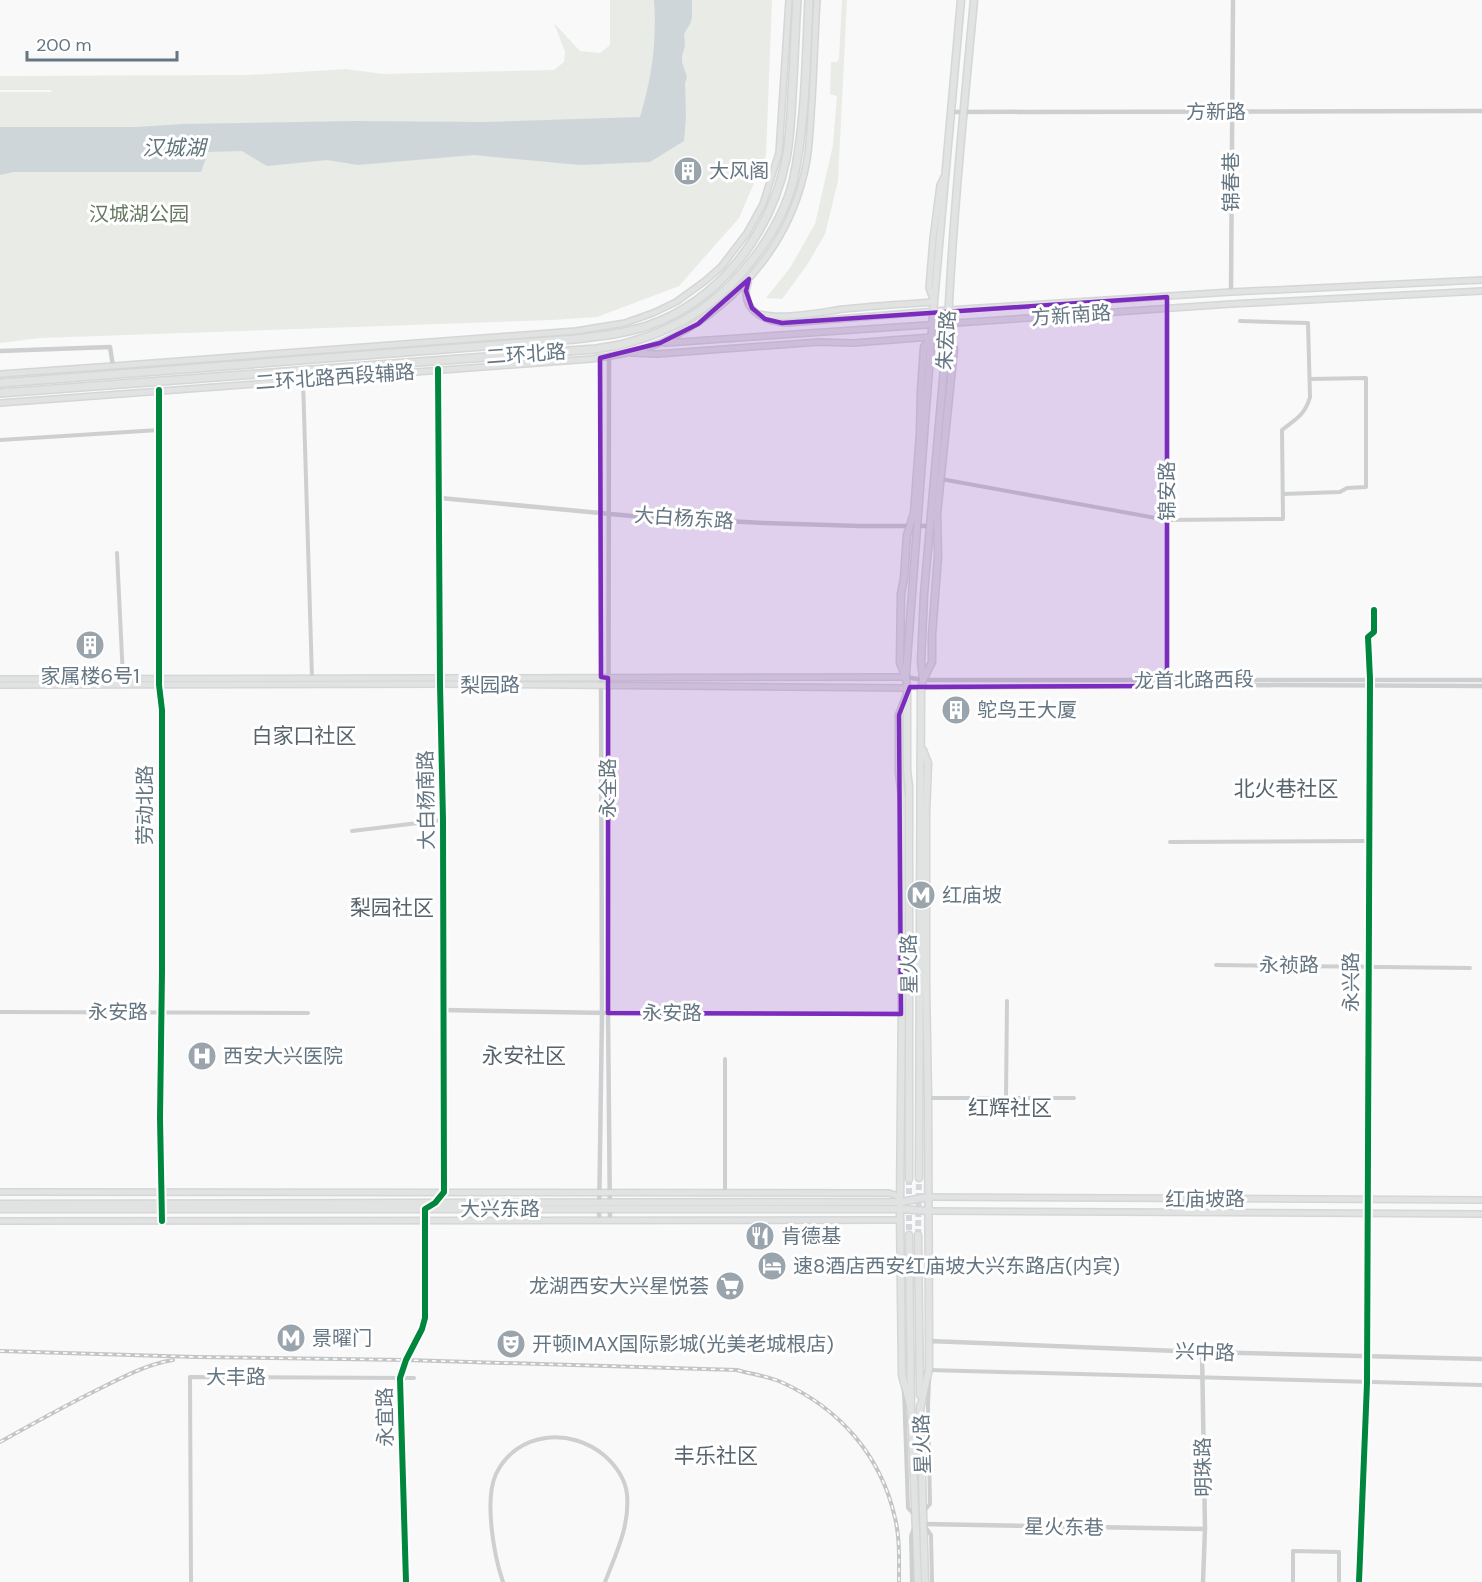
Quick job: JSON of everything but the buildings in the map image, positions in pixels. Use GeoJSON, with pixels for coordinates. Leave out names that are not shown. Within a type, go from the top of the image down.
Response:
{"type":"FeatureCollection","features":[{"type":"Feature","properties":{"kind":"highway","name":"二环北路"},"geometry":{"type":"LineString","coordinates":[[0,383],[575,339],[625,332],[666,318],[697,299],[729,273],[756,236],[779,188],[787,156],[797,0]]}},
{"type":"Feature","properties":{"kind":"highway","name":"二环北路"},"geometry":{"type":"LineString","coordinates":[[0,393],[596,349],[627,343],[670,327],[697,313],[741,275],[766,242],[778,221],[792,184],[800,142],[809,0]]}},
{"type":"Feature","properties":{"kind":"main road","name":"二环北路西段辅路"},"geometry":{"type":"LineString","coordinates":[[0,374],[576,330],[625,323],[653,313],[676,302],[720,267],[747,233],[764,204],[779,153],[789,0]]}},
{"type":"Feature","properties":{"kind":"main road","name":"二环北路西段辅路"},"geometry":{"type":"LineString","coordinates":[[0,403],[600,358],[660,343],[698,324],[726,302],[749,279],[774,246],[788,220],[807,162],[817,0]]}},
{"type":"Feature","properties":{"kind":"main road","name":"朱宏路"},"geometry":{"type":"LineString","coordinates":[[906,677],[933,311],[961,0]]}},
{"type":"Feature","properties":{"kind":"main road","name":"朱宏路"},"geometry":{"type":"LineString","coordinates":[[922,683],[924,594],[974,0]]}},
{"type":"Feature","properties":{"kind":"main road"},"geometry":{"type":"LineString","coordinates":[[749,279],[746,291],[752,308],[761,315],[778,316],[934,302]]}},
{"type":"Feature","properties":{"kind":"main road","name":"方新南路"},"geometry":{"type":"LineString","coordinates":[[752,308],[765,319],[788,323],[933,311],[1232,292],[1482,280]]}},
{"type":"Feature","properties":{"kind":"main road","name":"方新南路"},"geometry":{"type":"LineString","coordinates":[[660,343],[1167,308],[1482,291]]}},
{"type":"Feature","properties":{"kind":"main road"},"geometry":{"type":"LineString","coordinates":[[922,683],[932,662],[938,556],[937,514],[954,349],[947,333]]}},
{"type":"Feature","properties":{"kind":"main road"},"geometry":{"type":"LineString","coordinates":[[624,353],[649,354],[932,337]]}},
{"type":"Feature","properties":{"kind":"main road"},"geometry":{"type":"LineString","coordinates":[[906,677],[900,663],[900,611],[907,535],[914,513],[924,347],[932,337]]}},
{"type":"Feature","properties":{"kind":"main road"},"geometry":{"type":"LineString","coordinates":[[932,506],[938,532]]}},
{"type":"Feature","properties":{"kind":"main road","name":"梨园路"},"geometry":{"type":"LineString","coordinates":[[0,679],[123,678],[159,682],[440,681],[601,677],[906,677]]}},
{"type":"Feature","properties":{"kind":"main road","name":"星火路"},"geometry":{"type":"LineString","coordinates":[[906,677],[909,808],[905,857],[905,921],[910,993],[909,1179]]}},
{"type":"Feature","properties":{"kind":"main road","name":"梨园路"},"geometry":{"type":"LineString","coordinates":[[0,685],[312,678],[907,691]]}},
{"type":"Feature","properties":{"kind":"main road","name":"星火路"},"geometry":{"type":"LineString","coordinates":[[919,1178],[922,683]]}},
{"type":"Feature","properties":{"kind":"main road"},"geometry":{"type":"LineString","coordinates":[[905,857],[899,715],[907,691]]}},
{"type":"Feature","properties":{"kind":"main road"},"geometry":{"type":"LineString","coordinates":[[920,1410],[929,1369],[926,999],[928,763],[921,745]]}},
{"type":"Feature","properties":{"kind":"main road"},"geometry":{"type":"LineString","coordinates":[[901,782],[909,808]]}},
{"type":"Feature","properties":{"kind":"main road"},"geometry":{"type":"LineString","coordinates":[[905,921],[901,1014],[902,1375],[912,1409]]}},
{"type":"Feature","properties":{"kind":"main road"},"geometry":{"type":"LineString","coordinates":[[902,975],[910,993]]}},
{"type":"Feature","properties":{"kind":"main road"},"geometry":{"type":"LineString","coordinates":[[920,975],[926,999]]}},
{"type":"Feature","properties":{"kind":"main road"},"geometry":{"type":"LineString","coordinates":[[0,1192],[889,1193],[898,1196],[900,1206]]}},
{"type":"Feature","properties":{"kind":"main road","name":"红庙坡路"},"geometry":{"type":"LineString","coordinates":[[928,1197],[1482,1200]]}},
{"type":"Feature","properties":{"kind":"main road","name":"大兴东路"},"geometry":{"type":"LineString","coordinates":[[900,1206],[928,1197]]}},
{"type":"Feature","properties":{"kind":"main road","name":"大兴东路"},"geometry":{"type":"LineString","coordinates":[[0,1209],[435,1203],[599,1206]]}},
{"type":"Feature","properties":{"kind":"main road","name":"大兴东路"},"geometry":{"type":"LineString","coordinates":[[0,1204],[424,1209],[599,1206],[900,1206],[929,1211]]}},
{"type":"Feature","properties":{"kind":"main road","name":"红庙坡路"},"geometry":{"type":"LineString","coordinates":[[929,1211],[1482,1214]]}},
{"type":"Feature","properties":{"kind":"main road"},"geometry":{"type":"LineString","coordinates":[[0,1221],[900,1220]]}},
{"type":"Feature","properties":{"kind":"main road","name":"星火路"},"geometry":{"type":"LineString","coordinates":[[918,1234],[925,1582]]}},
{"type":"Feature","properties":{"kind":"main road","name":"星火路"},"geometry":{"type":"LineString","coordinates":[[909,1235],[918,1582]]}},
{"type":"Feature","properties":{"kind":"street","name":"锦春巷"},"geometry":{"type":"LineString","coordinates":[[1232,292],[1233,0]]}},
{"type":"Feature","properties":{"kind":"street","name":"方新路"},"geometry":{"type":"LineString","coordinates":[[950,112],[1482,111]]}},
{"type":"Feature","properties":{"kind":"street","name":"锦安路"},"geometry":{"type":"LineString","coordinates":[[1167,297],[1167,686]]}},
{"type":"Feature","properties":{"kind":"street"},"geometry":{"type":"LineString","coordinates":[[941,479],[1167,520],[1283,519],[1282,430],[1307,408],[1311,397],[1308,323],[1240,321]]}},
{"type":"Feature","properties":{"kind":"street"},"geometry":{"type":"LineString","coordinates":[[0,351],[110,347],[113,366]]}},
{"type":"Feature","properties":{"kind":"street","name":"永全路"},"geometry":{"type":"LineString","coordinates":[[599,1220],[605,1013],[609,356]]}},
{"type":"Feature","properties":{"kind":"street","name":"永全路"},"geometry":{"type":"LineString","coordinates":[[600,358],[601,685],[610,1220]]}},
{"type":"Feature","properties":{"kind":"street","name":"大白杨南路"},"geometry":{"type":"LineString","coordinates":[[438,369],[444,1192]]}},
{"type":"Feature","properties":{"kind":"street"},"geometry":{"type":"LineString","coordinates":[[1283,494],[1340,492],[1347,488],[1366,487],[1366,378],[1311,379]]}},
{"type":"Feature","properties":{"kind":"street"},"geometry":{"type":"LineString","coordinates":[[303,380],[312,678]]}},
{"type":"Feature","properties":{"kind":"street","name":"劳动北路"},"geometry":{"type":"LineString","coordinates":[[159,390],[159,682],[162,710],[160,1118],[162,1221]]}},
{"type":"Feature","properties":{"kind":"street"},"geometry":{"type":"LineString","coordinates":[[0,440],[159,430]]}},
{"type":"Feature","properties":{"kind":"street","name":"大白杨东路"},"geometry":{"type":"LineString","coordinates":[[440,498],[609,513],[764,523],[930,526]]}},
{"type":"Feature","properties":{"kind":"street"},"geometry":{"type":"LineString","coordinates":[[117,553],[123,678]]}},
{"type":"Feature","properties":{"kind":"street","name":"永兴路"},"geometry":{"type":"LineString","coordinates":[[1359,1582],[1367,1383],[1370,679],[1368,637],[1374,632],[1374,610]]}},
{"type":"Feature","properties":{"kind":"street","name":"龙首北路西段"},"geometry":{"type":"LineString","coordinates":[[906,677],[922,683],[1482,686]]}},
{"type":"Feature","properties":{"kind":"street","name":"龙首北路西段"},"geometry":{"type":"LineString","coordinates":[[907,691],[922,683],[1482,680]]}},
{"type":"Feature","properties":{"kind":"street"},"geometry":{"type":"LineString","coordinates":[[352,831],[443,820]]}},
{"type":"Feature","properties":{"kind":"street"},"geometry":{"type":"LineString","coordinates":[[1170,842],[1368,841]]}},
{"type":"Feature","properties":{"kind":"street","name":"永祯路"},"geometry":{"type":"LineString","coordinates":[[1216,965],[1470,968]]}},
{"type":"Feature","properties":{"kind":"street"},"geometry":{"type":"LineString","coordinates":[[1006,1098],[1007,1001]]}},
{"type":"Feature","properties":{"kind":"street","name":"永安路"},"geometry":{"type":"LineString","coordinates":[[443,1010],[901,1014]]}},
{"type":"Feature","properties":{"kind":"street","name":"永安路"},"geometry":{"type":"LineString","coordinates":[[0,1012],[308,1013]]}},
{"type":"Feature","properties":{"kind":"street"},"geometry":{"type":"LineString","coordinates":[[725,1059],[725,1192]]}},
{"type":"Feature","properties":{"kind":"street"},"geometry":{"type":"LineString","coordinates":[[928,1098],[1074,1098]]}},
{"type":"Feature","properties":{"kind":"street"},"geometry":{"type":"LineString","coordinates":[[424,1221],[424,1209],[435,1203],[444,1192]]}},
{"type":"Feature","properties":{"kind":"street","name":"永宜路"},"geometry":{"type":"LineString","coordinates":[[406,1582],[400,1378],[425,1318],[424,1221]]}},
{"type":"Feature","properties":{"kind":"street","name":"兴中路"},"geometry":{"type":"LineString","coordinates":[[929,1341],[1202,1352],[1482,1359]]}},
{"type":"Feature","properties":{"kind":"street","name":"明珠路"},"geometry":{"type":"LineString","coordinates":[[1202,1352],[1203,1582]]}},
{"type":"Feature","properties":{"kind":"street"},"geometry":{"type":"LineString","coordinates":[[924,1512],[930,1504],[929,1369],[1482,1385]]}},
{"type":"Feature","properties":{"kind":"street"},"geometry":{"type":"LineString","coordinates":[[902,1375],[908,1508],[915,1515]]}},
{"type":"Feature","properties":{"kind":"street","name":"大丰路"},"geometry":{"type":"LineString","coordinates":[[191,1582],[190,1377],[414,1378]]}},
{"type":"Feature","properties":{"kind":"street"},"geometry":{"type":"LineString","coordinates":[[503,1582],[492,1534],[492,1489],[495,1475],[510,1454],[520,1446],[535,1440],[567,1437],[586,1443],[612,1462],[622,1477],[627,1492],[625,1529],[605,1582]]}},
{"type":"Feature","properties":{"kind":"street"},"geometry":{"type":"LineString","coordinates":[[924,1524],[931,1536],[932,1582]]}},
{"type":"Feature","properties":{"kind":"street","name":"星火东巷"},"geometry":{"type":"LineString","coordinates":[[924,1524],[1204,1529]]}},
{"type":"Feature","properties":{"kind":"street"},"geometry":{"type":"LineString","coordinates":[[912,1582],[911,1536],[916,1525]]}},
{"type":"Feature","properties":{"kind":"street"},"geometry":{"type":"LineString","coordinates":[[1293,1582],[1293,1551],[1304,1551],[1338,1552],[1339,1582]]}},
{"type":"Feature","properties":{"kind":"highlighted area"},"geometry":{"type":"Polygon","coordinates":[[[749,279],[746,291],[752,308],[765,319],[782,323],[1167,297],[1167,686],[910,687],[899,715],[901,1014],[608,1013],[608,678],[601,677],[600,358],[660,343],[698,324],[749,279]]]}},
{"type":"Feature","properties":{"kind":"green space","name":"汉城湖公园"},"geometry":{"type":"Polygon","coordinates":[[[610,0],[772,0],[766,155],[739,218],[679,286],[597,317],[40,338],[0,343],[0,92],[52,92],[51,90],[0,90],[0,76],[249,75],[346,69],[383,74],[554,70],[564,62],[565,52],[554,23],[580,51],[600,53],[610,45],[610,0]]]}},
{"type":"Feature","properties":{"kind":"green space"},"geometry":{"type":"Polygon","coordinates":[[[842,0],[847,0],[838,181],[825,234],[807,265],[782,299],[766,298],[790,268],[815,224],[833,145],[837,96],[830,94],[831,62],[837,62],[839,59],[842,0]]]}},
{"type":"Feature","properties":{"kind":"water","name":"汉城湖"},"geometry":{"type":"Polygon","coordinates":[[[654,0],[692,0],[692,18],[684,34],[685,46],[682,56],[687,77],[684,141],[650,162],[580,165],[474,155],[358,165],[327,160],[267,166],[242,151],[208,152],[201,172],[13,172],[0,175],[0,127],[136,127],[355,121],[485,122],[640,117],[653,59],[654,0]]]}},
{"type":"Feature","properties":{"kind":"tunnel"},"geometry":{"type":"LineString","coordinates":[[918,1235],[919,1178]]}},
{"type":"Feature","properties":{"kind":"tunnel"},"geometry":{"type":"LineString","coordinates":[[909,1179],[909,1235]]}},
{"type":"Feature","properties":{"kind":"railway"},"geometry":{"type":"LineString","coordinates":[[0,1351],[737,1370],[765,1377],[781,1382],[821,1405],[839,1420],[868,1454],[888,1495],[897,1526],[899,1582]]}},
{"type":"Feature","properties":{"kind":"railway"},"geometry":{"type":"LineString","coordinates":[[0,1442],[120,1379],[146,1367],[173,1360]]}},
{"type":"Feature","properties":{"kind":"cycle path"},"geometry":{"type":"LineString","coordinates":[[406,1582],[400,1378],[425,1318],[425,1209],[435,1203],[444,1192],[438,369]]}},
{"type":"Feature","properties":{"kind":"cycle path"},"geometry":{"type":"LineString","coordinates":[[159,390],[159,685],[162,710],[160,1118],[162,1221]]}},
{"type":"Feature","properties":{"kind":"cycle path"},"geometry":{"type":"LineString","coordinates":[[1359,1582],[1367,1383],[1370,679],[1368,637],[1374,632],[1374,610]]}},
{"type":"Feature","properties":{"kind":"place","name":"大风阁"},"geometry":{"type":"Point","coordinates":[688,171]}},
{"type":"Feature","properties":{"kind":"place","name":"家属楼6号1"},"geometry":{"type":"Point","coordinates":[90,645]}},
{"type":"Feature","properties":{"kind":"place","name":"鸵鸟王大厦"},"geometry":{"type":"Point","coordinates":[956,710]}},
{"type":"Feature","properties":{"kind":"place","name":"红庙坡"},"geometry":{"type":"Point","coordinates":[921,895]}},
{"type":"Feature","properties":{"kind":"place","name":"西安大兴医院"},"geometry":{"type":"Point","coordinates":[202,1056]}},
{"type":"Feature","properties":{"kind":"place","name":"肯德基"},"geometry":{"type":"Point","coordinates":[760,1236]}},
{"type":"Feature","properties":{"kind":"place","name":"速8酒店西安红庙坡大兴东路店(内宾)"},"geometry":{"type":"Point","coordinates":[772,1266]}},
{"type":"Feature","properties":{"kind":"place","name":"龙湖西安大兴星悦荟"},"geometry":{"type":"Point","coordinates":[730,1286]}},
{"type":"Feature","properties":{"kind":"place","name":"景曜门"},"geometry":{"type":"Point","coordinates":[291,1338]}},
{"type":"Feature","properties":{"kind":"place","name":"开顿IMAX国际影城(光美老城根店)"},"geometry":{"type":"Point","coordinates":[511,1344]}},
{"type":"Feature","properties":{"kind":"district","name":"白家口社区"},"geometry":{"type":"Point","coordinates":[304,736]}},
{"type":"Feature","properties":{"kind":"district","name":"北火巷社区"},"geometry":{"type":"Point","coordinates":[1286,789]}},
{"type":"Feature","properties":{"kind":"district","name":"梨园社区"},"geometry":{"type":"Point","coordinates":[392,908]}},
{"type":"Feature","properties":{"kind":"district","name":"永安社区"},"geometry":{"type":"Point","coordinates":[524,1056]}},
{"type":"Feature","properties":{"kind":"district","name":"红辉社区"},"geometry":{"type":"Point","coordinates":[1010,1108]}},
{"type":"Feature","properties":{"kind":"district","name":"丰乐社区"},"geometry":{"type":"Point","coordinates":[716,1456]}}]}
